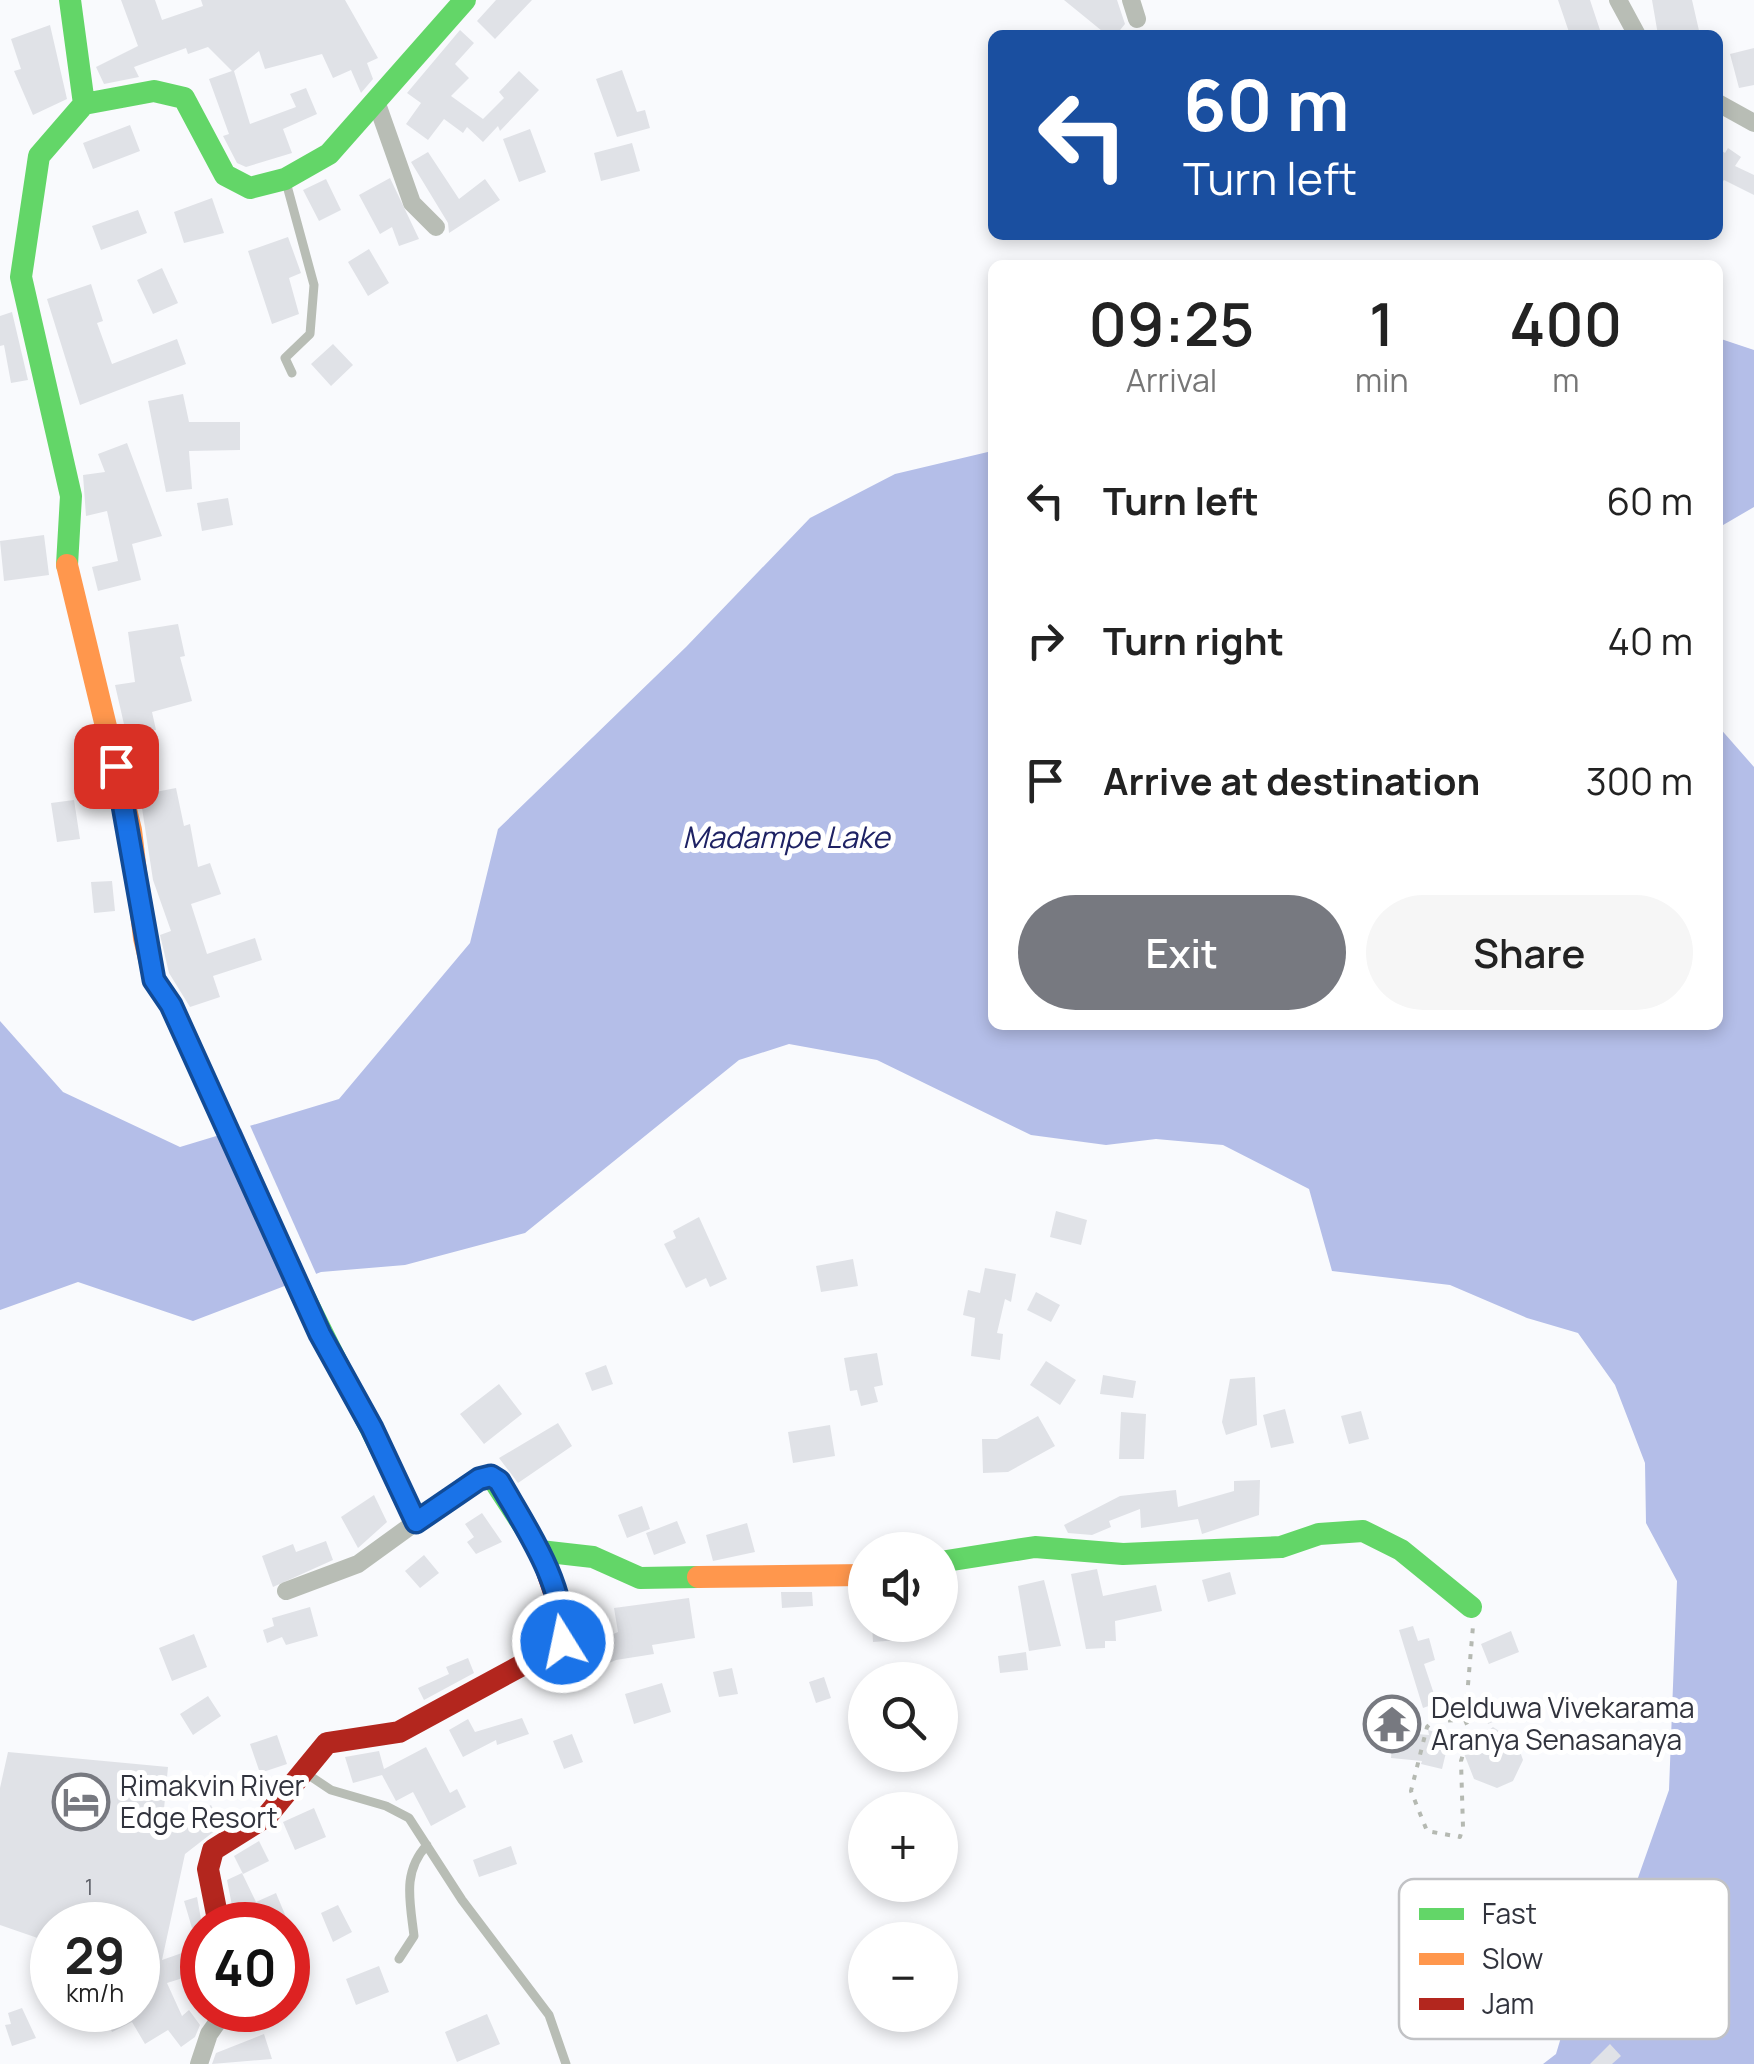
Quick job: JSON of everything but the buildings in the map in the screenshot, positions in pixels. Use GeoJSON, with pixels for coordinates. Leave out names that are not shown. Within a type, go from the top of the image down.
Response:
{"type":"FeatureCollection","features":[{"type":"Feature","properties":{"kind":"street"},"geometry":{"type":"LineString","coordinates":[[70,0],[84,104]]}},
{"type":"Feature","properties":{"kind":"street"},"geometry":{"type":"LineString","coordinates":[[416,1522],[372,1428],[320,1334],[171,1005],[154,980],[144,938],[131,830],[94,666],[66,573],[71,496],[21,277],[39,156],[84,104],[154,91],[184,98],[224,176],[250,188],[285,179],[329,154],[465,0]]}},
{"type":"Feature","properties":{"kind":"street"},"geometry":{"type":"LineString","coordinates":[[1130,0],[1138,19]]}},
{"type":"Feature","properties":{"kind":"street"},"geometry":{"type":"LineString","coordinates":[[1618,0],[1633,30]]}},
{"type":"Feature","properties":{"kind":"street"},"geometry":{"type":"LineString","coordinates":[[376,101],[412,203],[436,227]]}},
{"type":"Feature","properties":{"kind":"street"},"geometry":{"type":"LineString","coordinates":[[1723,107],[1754,123]]}},
{"type":"Feature","properties":{"kind":"street"},"geometry":{"type":"LineString","coordinates":[[214,1902],[208,1869],[214,1850],[252,1830],[328,1743],[398,1732],[563,1642],[564,1622],[540,1551],[491,1476],[479,1479],[358,1564],[286,1590]]}},
{"type":"Feature","properties":{"kind":"street"},"geometry":{"type":"LineString","coordinates":[[958,1559],[1035,1547],[1123,1554],[1281,1548],[1319,1534],[1363,1532],[1401,1550],[1471,1607]]}},
{"type":"Feature","properties":{"kind":"street"},"geometry":{"type":"LineString","coordinates":[[540,1551],[593,1557],[640,1578],[848,1575]]}},
{"type":"Feature","properties":{"kind":"street"},"geometry":{"type":"LineString","coordinates":[[199,2064],[210,2032]]}},
{"type":"Feature","properties":{"kind":"lane"},"geometry":{"type":"LineString","coordinates":[[285,179],[314,285],[310,334],[285,358],[292,373]]}},
{"type":"Feature","properties":{"kind":"lane"},"geometry":{"type":"LineString","coordinates":[[304,1772],[330,1790],[386,1806],[409,1818],[484,1930],[549,2015],[566,2064]]}},
{"type":"Feature","properties":{"kind":"lane"},"geometry":{"type":"LineString","coordinates":[[399,1959],[414,1936],[409,1892],[411,1862],[427,1845]]}},
{"type":"Feature","properties":{"kind":"path"},"geometry":{"type":"LineString","coordinates":[[1465,1720],[1433,1721],[1427,1727],[1412,1792],[1427,1831],[1450,1837],[1460,1837],[1463,1827],[1461,1761],[1470,1731],[1465,1720],[1471,1607]]}},
{"type":"Feature","properties":{"kind":"water"},"geometry":{"type":"Polygon","coordinates":[[[1723,340],[1754,350],[1754,507],[1723,525],[1723,340]]]}},
{"type":"Feature","properties":{"kind":"water","name":"Madampe Lake"},"geometry":{"type":"Polygon","coordinates":[[[988,452],[988,1030],[1723,1030],[1723,732],[1754,767],[1754,2064],[1543,2064],[1556,2054],[1560,2039],[1729,2039],[1729,1879],[1638,1879],[1669,1790],[1677,1581],[1646,1523],[1645,1463],[1615,1385],[1578,1333],[1527,1318],[1450,1285],[1332,1271],[1309,1189],[1223,1145],[1156,1139],[1106,1145],[1031,1135],[877,1060],[789,1044],[739,1060],[525,1233],[405,1265],[321,1272],[193,1321],[78,1282],[0,1310],[0,1021],[63,1092],[180,1147],[339,1099],[470,943],[498,829],[686,647],[810,518],[895,474],[988,452]]]}},
{"type":"Feature","properties":{"kind":"pier"},"geometry":{"type":"Polygon","coordinates":[[[248,1121],[318,1278],[308,1282],[239,1124],[248,1121]]]}},
{"type":"Feature","properties":{"kind":"traffic: fast"},"geometry":{"type":"LineString","coordinates":[[67,565],[71,496],[21,277],[39,156],[84,104],[70,0]]}},
{"type":"Feature","properties":{"kind":"traffic: fast"},"geometry":{"type":"LineString","coordinates":[[84,104],[154,91],[184,98],[225,175],[250,188],[285,179],[329,154],[465,0]]}},
{"type":"Feature","properties":{"kind":"traffic: fast"},"geometry":{"type":"LineString","coordinates":[[272,1228],[416,1522],[479,1479],[491,1476],[540,1551],[593,1557],[640,1578],[698,1577]]}},
{"type":"Feature","properties":{"kind":"traffic: fast"},"geometry":{"type":"LineString","coordinates":[[958,1559],[1035,1547],[1123,1554],[1281,1547],[1319,1534],[1363,1531],[1401,1550],[1471,1607]]}},
{"type":"Feature","properties":{"kind":"traffic: slow"},"geometry":{"type":"LineString","coordinates":[[67,565],[131,830],[144,938],[154,980],[171,1005],[272,1228]]}},
{"type":"Feature","properties":{"kind":"traffic: slow"},"geometry":{"type":"LineString","coordinates":[[698,1577],[848,1575]]}},
{"type":"Feature","properties":{"kind":"traffic: jam"},"geometry":{"type":"LineString","coordinates":[[214,1902],[208,1869],[213,1850],[267,1816],[327,1743],[399,1732],[563,1643],[564,1622],[540,1551]]}},
{"type":"Feature","properties":{"kind":"place","name":"Delduwa Vivekarama Aranya Senasanaya"},"geometry":{"type":"Point","coordinates":[1392,1724]}},
{"type":"Feature","properties":{"kind":"place","name":"Rimakvin River Edge Resort"},"geometry":{"type":"Point","coordinates":[81,1802]}},
{"type":"Feature","properties":{"kind":"route"},"geometry":{"type":"LineString","coordinates":[[116,766],[131,830],[144,938],[154,980],[171,1005],[320,1334],[372,1428],[416,1522],[479,1479],[491,1476],[499,1481],[540,1551],[564,1622],[563,1642]]}}]}
